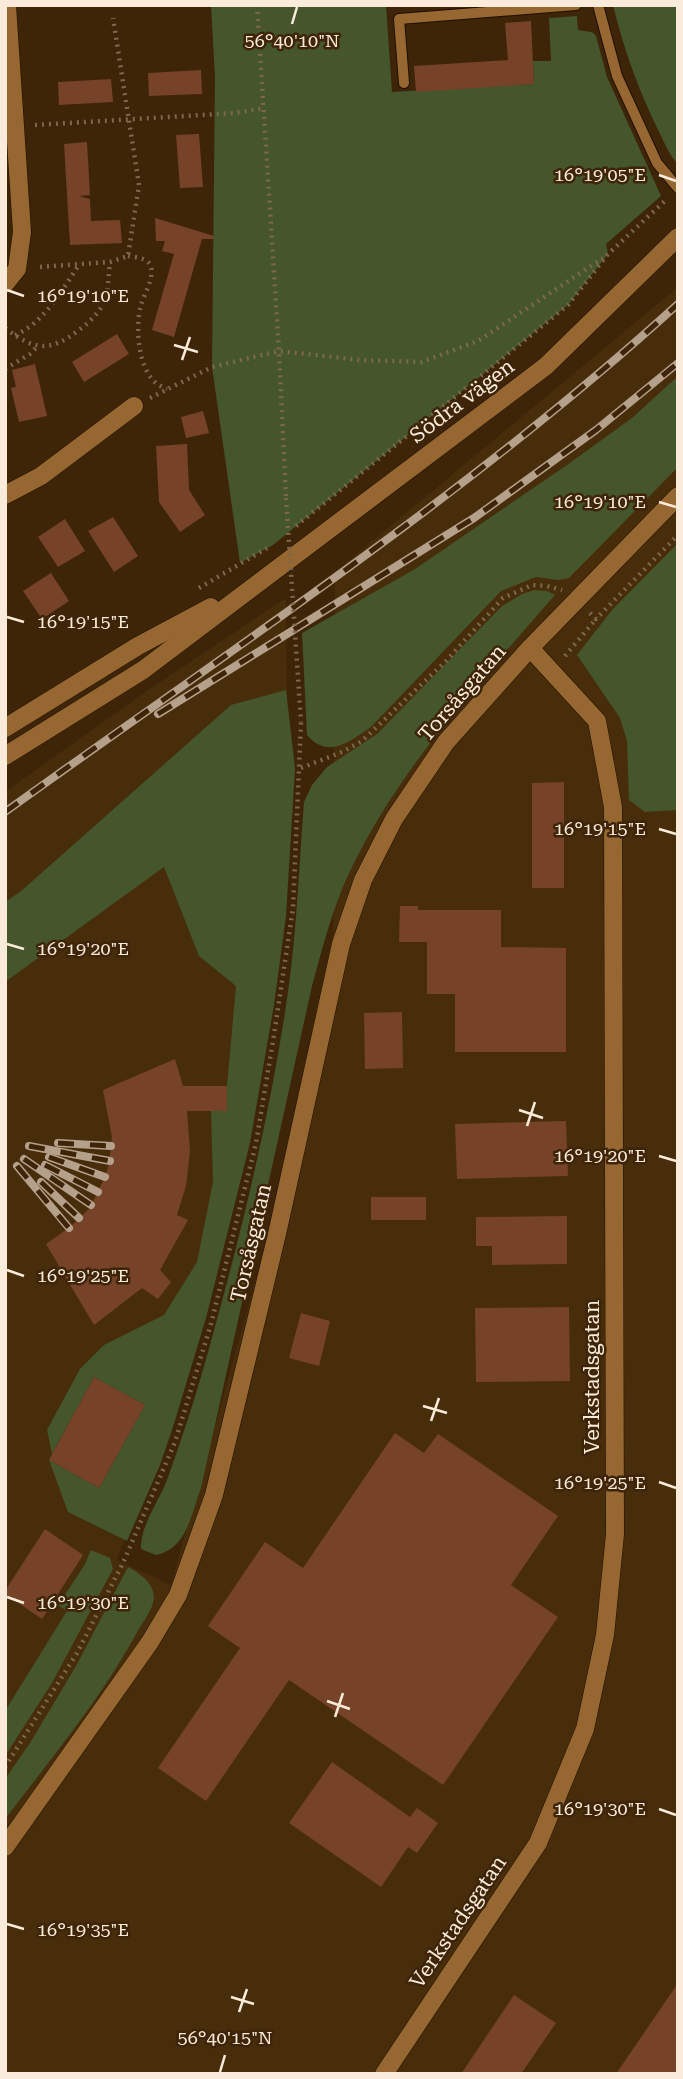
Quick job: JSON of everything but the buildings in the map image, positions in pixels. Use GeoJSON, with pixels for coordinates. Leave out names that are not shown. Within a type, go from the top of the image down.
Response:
{"type":"FeatureCollection","features":[{"type":"Feature","properties":{"kind":"street"},"geometry":{"type":"LineString","coordinates":[[5,284],[17,269],[22,232],[7,5]]}},
{"type":"Feature","properties":{"kind":"street","name":"Södra vägen"},"geometry":{"type":"LineString","coordinates":[[5,756],[142,670],[545,366],[678,237]]}},
{"type":"Feature","properties":{"kind":"street"},"geometry":{"type":"LineString","coordinates":[[5,495],[41,476],[134,407]]}},
{"type":"Feature","properties":{"kind":"street","name":"Torsåsgatan"},"geometry":{"type":"LineString","coordinates":[[5,1847],[150,1642],[178,1595],[214,1495],[277,1234],[341,944],[363,880],[394,819],[446,742],[530,649],[678,496]]}},
{"type":"Feature","properties":{"kind":"street","name":"Södra vägen"},"geometry":{"type":"LineString","coordinates":[[5,728],[138,646],[258,583]]}},
{"type":"Feature","properties":{"kind":"street","name":"Verkstadsgatan"},"geometry":{"type":"LineString","coordinates":[[384,2074],[538,1843],[585,1729],[605,1635],[615,1534],[613,807],[597,721],[530,649]]}},
{"type":"Feature","properties":{"kind":"lane"},"geometry":{"type":"LineString","coordinates":[[404,83],[399,19],[576,5]]}},
{"type":"Feature","properties":{"kind":"lane"},"geometry":{"type":"LineString","coordinates":[[597,5],[617,76],[657,163],[678,188]]}},
{"type":"Feature","properties":{"kind":"path"},"geometry":{"type":"LineString","coordinates":[[5,1767],[76,1653],[123,1563],[175,1442],[211,1324],[256,1143],[293,908],[301,722],[257,5]]}},
{"type":"Feature","properties":{"kind":"path"},"geometry":{"type":"LineString","coordinates":[[113,18],[139,185],[128,256]]}},
{"type":"Feature","properties":{"kind":"path"},"geometry":{"type":"LineString","coordinates":[[15,126],[235,113],[264,108]]}},
{"type":"Feature","properties":{"kind":"path"},"geometry":{"type":"LineString","coordinates":[[134,407],[212,367],[279,351],[360,360],[422,362],[478,341],[608,254],[668,199]]}},
{"type":"Feature","properties":{"kind":"path"},"geometry":{"type":"LineString","coordinates":[[283,536],[568,305],[608,254]]}},
{"type":"Feature","properties":{"kind":"path"},"geometry":{"type":"LineString","coordinates":[[40,267],[110,262],[128,256],[147,260],[150,265],[150,281],[140,308],[140,345],[145,368],[152,380],[167,389]]}},
{"type":"Feature","properties":{"kind":"path"},"geometry":{"type":"LineString","coordinates":[[5,328],[26,343],[46,347],[62,343],[87,324],[101,307],[107,290],[110,262]]}},
{"type":"Feature","properties":{"kind":"path"},"geometry":{"type":"LineString","coordinates":[[15,335],[30,328],[80,264]]}},
{"type":"Feature","properties":{"kind":"path"},"geometry":{"type":"LineString","coordinates":[[5,369],[38,346]]}},
{"type":"Feature","properties":{"kind":"path"},"geometry":{"type":"LineString","coordinates":[[551,670],[575,646],[596,619],[678,536]]}},
{"type":"Feature","properties":{"kind":"path"},"geometry":{"type":"LineString","coordinates":[[196,589],[273,545]]}},
{"type":"Feature","properties":{"kind":"path"},"geometry":{"type":"LineString","coordinates":[[301,768],[362,741],[446,661],[503,598],[532,585],[559,588],[577,600],[596,619]]}},
{"type":"Feature","properties":{"kind":"shaded area"},"geometry":{"type":"Polygon","coordinates":[[[678,287],[678,2074],[5,2074],[5,792],[151,688],[286,598],[288,826],[178,1395],[117,1560],[171,1585],[267,1239],[333,933],[335,572],[678,287]]]}},
{"type":"Feature","properties":{"kind":"green space"},"geometry":{"type":"Polygon","coordinates":[[[211,5],[386,5],[392,92],[534,84],[533,61],[551,61],[549,18],[577,16],[578,30],[592,32],[596,36],[607,77],[661,196],[606,244],[608,254],[568,305],[273,545],[240,563],[212,367],[215,77],[211,5]]]}},
{"type":"Feature","properties":{"kind":"green space"},"geometry":{"type":"Polygon","coordinates":[[[613,5],[678,5],[678,164],[666,147],[639,88],[613,5]]]}},
{"type":"Feature","properties":{"kind":"green space"},"geometry":{"type":"Polygon","coordinates":[[[678,376],[678,467],[569,578],[558,580],[536,577],[501,591],[372,726],[348,742],[339,746],[323,746],[307,735],[302,633],[415,569],[632,418],[678,376]]]}},
{"type":"Feature","properties":{"kind":"green space"},"geometry":{"type":"Polygon","coordinates":[[[678,543],[678,810],[645,812],[629,800],[627,741],[620,718],[577,655],[612,610],[678,543]]]}},
{"type":"Feature","properties":{"kind":"green space"},"geometry":{"type":"Polygon","coordinates":[[[534,590],[555,595],[471,692],[418,760],[371,831],[339,897],[312,986],[201,1488],[191,1519],[175,1546],[156,1555],[141,1549],[144,1531],[167,1480],[199,1382],[257,1159],[288,992],[304,802],[312,785],[327,767],[377,734],[502,606],[534,590]]]}},
{"type":"Feature","properties":{"kind":"green space"},"geometry":{"type":"Polygon","coordinates":[[[286,690],[295,768],[286,916],[250,1143],[206,1318],[173,1427],[160,1465],[127,1541],[68,1512],[49,1460],[99,1488],[145,1405],[94,1377],[52,1454],[47,1430],[80,1369],[104,1345],[164,1315],[197,1262],[213,1182],[211,1111],[227,1110],[236,986],[199,956],[164,867],[5,982],[5,902],[20,892],[231,705],[286,690]]]}},
{"type":"Feature","properties":{"kind":"green space"},"geometry":{"type":"Polygon","coordinates":[[[91,1550],[110,1558],[113,1569],[52,1683],[5,1756],[5,1711],[67,1611],[58,1605],[84,1566],[91,1550]]]}},
{"type":"Feature","properties":{"kind":"green space"},"geometry":{"type":"Polygon","coordinates":[[[128,1567],[151,1586],[154,1597],[150,1611],[90,1707],[5,1819],[5,1779],[76,1666],[128,1567]]]}},
{"type":"Feature","properties":{"kind":"railway"},"geometry":{"type":"LineString","coordinates":[[5,812],[434,505],[599,373],[678,304]]}},
{"type":"Feature","properties":{"kind":"railway"},"geometry":{"type":"LineString","coordinates":[[158,714],[474,518],[596,430],[678,363]]}},
{"type":"Feature","properties":{"kind":"railway"},"geometry":{"type":"LineString","coordinates":[[58,1143],[111,1146]]}},
{"type":"Feature","properties":{"kind":"railway"},"geometry":{"type":"LineString","coordinates":[[29,1146],[110,1161]]}},
{"type":"Feature","properties":{"kind":"railway"},"geometry":{"type":"LineString","coordinates":[[49,1157],[105,1177]]}},
{"type":"Feature","properties":{"kind":"railway"},"geometry":{"type":"LineString","coordinates":[[24,1159],[91,1205]]}},
{"type":"Feature","properties":{"kind":"railway"},"geometry":{"type":"LineString","coordinates":[[45,1165],[98,1192]]}},
{"type":"Feature","properties":{"kind":"railway"},"geometry":{"type":"LineString","coordinates":[[17,1166],[69,1228]]}},
{"type":"Feature","properties":{"kind":"railway"},"geometry":{"type":"LineString","coordinates":[[41,1182],[79,1218]]}}]}
